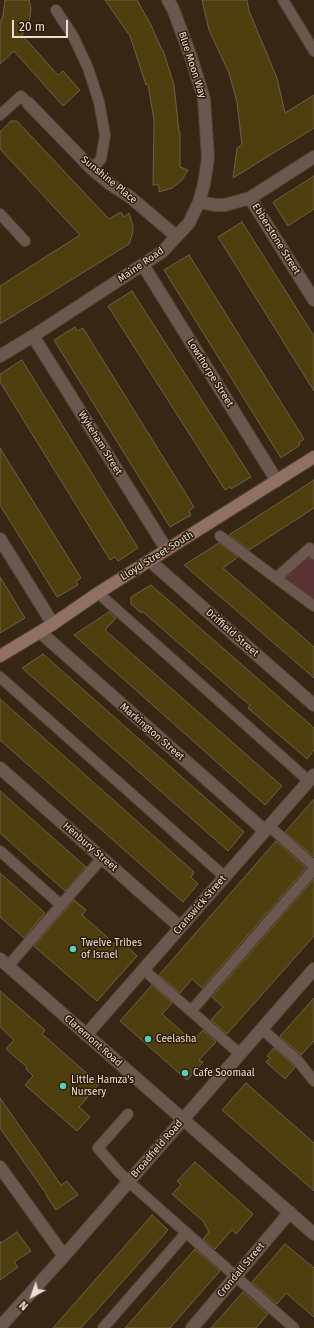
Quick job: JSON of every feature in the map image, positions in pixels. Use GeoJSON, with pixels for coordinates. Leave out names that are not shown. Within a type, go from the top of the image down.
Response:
{"type":"FeatureCollection","features":[{"type":"Feature","properties":{"kind":"street","name":"Blue Moon Way"},"geometry":{"type":"LineString","coordinates":[[168,0],[191,57],[204,99],[208,158],[204,184],[199,202]]}},
{"type":"Feature","properties":{"kind":"street","name":"Sunshine Place"},"geometry":{"type":"LineString","coordinates":[[28,103],[92,169],[110,184],[130,197],[176,236]]}},
{"type":"Feature","properties":{"kind":"street"},"geometry":{"type":"LineString","coordinates":[[199,202],[225,205],[250,198],[314,157]]}},
{"type":"Feature","properties":{"kind":"street","name":"Ebberstone Street"},"geometry":{"type":"LineString","coordinates":[[250,198],[314,300]]}},
{"type":"Feature","properties":{"kind":"street","name":"Maine Road"},"geometry":{"type":"LineString","coordinates":[[0,356],[143,266],[162,252],[188,223],[199,202]]}},
{"type":"Feature","properties":{"kind":"street","name":"Lowthorpe Street"},"geometry":{"type":"LineString","coordinates":[[143,266],[277,481]]}},
{"type":"Feature","properties":{"kind":"street","name":"Wykeham Street"},"geometry":{"type":"LineString","coordinates":[[33,336],[167,550]]}},
{"type":"Feature","properties":{"kind":"street","name":"Lloyd Street South"},"geometry":{"type":"LineString","coordinates":[[0,656],[53,624],[98,593],[314,457]]}},
{"type":"Feature","properties":{"kind":"street"},"geometry":{"type":"LineString","coordinates":[[0,539],[53,624]]}},
{"type":"Feature","properties":{"kind":"street","name":"Driffield Street"},"geometry":{"type":"LineString","coordinates":[[150,561],[314,705]]}},
{"type":"Feature","properties":{"kind":"street","name":"Markington Street"},"geometry":{"type":"LineString","coordinates":[[40,632],[267,829]]}},
{"type":"Feature","properties":{"kind":"street","name":"Henbury Street"},"geometry":{"type":"LineString","coordinates":[[0,768],[180,927]]}},
{"type":"Feature","properties":{"kind":"street","name":"Cranswick Street"},"geometry":{"type":"LineString","coordinates":[[86,1035],[311,778]]}},
{"type":"Feature","properties":{"kind":"street","name":"Claremont Road"},"geometry":{"type":"LineString","coordinates":[[4,962],[314,1234]]}},
{"type":"Feature","properties":{"kind":"street","name":"Broadfield Road"},"geometry":{"type":"LineString","coordinates":[[3,1326],[314,969]]}},
{"type":"Feature","properties":{"kind":"street"},"geometry":{"type":"LineString","coordinates":[[0,1166],[64,1256]]}},
{"type":"Feature","properties":{"kind":"street","name":"Crondall Street"},"geometry":{"type":"LineString","coordinates":[[192,1328],[290,1212]]}},
{"type":"Feature","properties":{"kind":"lane"},"geometry":{"type":"LineString","coordinates":[[283,0],[314,51]]}},
{"type":"Feature","properties":{"kind":"lane"},"geometry":{"type":"LineString","coordinates":[[56,10],[73,36],[88,68],[99,102],[105,136],[101,159],[92,169]]}},
{"type":"Feature","properties":{"kind":"lane"},"geometry":{"type":"LineString","coordinates":[[0,115],[21,96],[28,103]]}},
{"type":"Feature","properties":{"kind":"lane"},"geometry":{"type":"LineString","coordinates":[[0,214],[25,241]]}},
{"type":"Feature","properties":{"kind":"lane"},"geometry":{"type":"LineString","coordinates":[[220,536],[314,606]]}},
{"type":"Feature","properties":{"kind":"lane"},"geometry":{"type":"LineString","coordinates":[[276,578],[310,548],[314,554]]}},
{"type":"Feature","properties":{"kind":"lane"},"geometry":{"type":"LineString","coordinates":[[98,593],[311,778]]}},
{"type":"Feature","properties":{"kind":"lane"},"geometry":{"type":"LineString","coordinates":[[0,677],[225,877]]}},
{"type":"Feature","properties":{"kind":"lane"},"geometry":{"type":"LineString","coordinates":[[267,829],[314,866]]}},
{"type":"Feature","properties":{"kind":"lane"},"geometry":{"type":"LineString","coordinates":[[0,851],[61,905]]}},
{"type":"Feature","properties":{"kind":"lane"},"geometry":{"type":"LineString","coordinates":[[4,962],[61,905],[102,858]]}},
{"type":"Feature","properties":{"kind":"lane"},"geometry":{"type":"LineString","coordinates":[[191,1011],[314,869]]}},
{"type":"Feature","properties":{"kind":"lane"},"geometry":{"type":"LineString","coordinates":[[144,970],[240,1054]]}},
{"type":"Feature","properties":{"kind":"lane"},"geometry":{"type":"LineString","coordinates":[[262,1029],[298,1061],[314,1081]]}},
{"type":"Feature","properties":{"kind":"lane"},"geometry":{"type":"LineString","coordinates":[[128,1114],[98,1148],[129,1182],[294,1328]]}},
{"type":"Feature","properties":{"kind":"lane"},"geometry":{"type":"LineString","coordinates":[[103,1328],[186,1233]]}},
{"type":"Feature","properties":{"kind":"lane"},"geometry":{"type":"LineString","coordinates":[[277,1328],[284,1320]]}},
{"type":"Feature","properties":{"kind":"shaded area"},"geometry":{"type":"Polygon","coordinates":[[[309,551],[314,560],[314,601],[297,589],[285,577],[284,572],[309,551]]]}},
{"type":"Feature","properties":{"kind":"building"},"geometry":{"type":"Polygon","coordinates":[[[5,0],[29,0],[31,8],[29,24],[22,35],[58,75],[63,71],[80,90],[63,106],[14,51],[0,64],[0,23],[3,16],[5,0]]]}},
{"type":"Feature","properties":{"kind":"building"},"geometry":{"type":"Polygon","coordinates":[[[105,0],[137,0],[163,50],[174,85],[180,132],[180,167],[188,170],[182,180],[172,188],[159,192],[159,185],[153,185],[154,120],[148,84],[146,85],[130,36],[105,0]]]}},
{"type":"Feature","properties":{"kind":"building"},"geometry":{"type":"Polygon","coordinates":[[[202,0],[247,0],[249,11],[277,78],[285,113],[314,95],[314,128],[233,178],[237,148],[242,145],[237,102],[229,73],[209,30],[202,0]]]}},
{"type":"Feature","properties":{"kind":"building"},"geometry":{"type":"Polygon","coordinates":[[[11,121],[17,121],[109,219],[121,212],[124,217],[129,213],[133,226],[133,232],[129,244],[0,324],[0,286],[80,235],[0,149],[0,132],[11,121]]]}},
{"type":"Feature","properties":{"kind":"building"},"geometry":{"type":"Polygon","coordinates":[[[314,176],[314,209],[288,226],[273,202],[314,176]]]}},
{"type":"Feature","properties":{"kind":"building"},"geometry":{"type":"Polygon","coordinates":[[[242,222],[314,336],[314,391],[218,237],[242,222]]]}},
{"type":"Feature","properties":{"kind":"building"},"geometry":{"type":"Polygon","coordinates":[[[189,255],[304,439],[299,443],[300,445],[281,458],[164,270],[189,255]]]}},
{"type":"Feature","properties":{"kind":"building"},"geometry":{"type":"Polygon","coordinates":[[[132,291],[251,477],[231,489],[230,487],[225,490],[108,306],[132,291]]]}},
{"type":"Feature","properties":{"kind":"building"},"geometry":{"type":"Polygon","coordinates":[[[75,327],[77,331],[83,328],[194,507],[189,511],[191,515],[170,527],[54,340],[75,327]]]}},
{"type":"Feature","properties":{"kind":"building"},"geometry":{"type":"Polygon","coordinates":[[[22,360],[138,548],[118,561],[115,557],[110,560],[0,382],[0,374],[22,360]]]}},
{"type":"Feature","properties":{"kind":"building"},"geometry":{"type":"Polygon","coordinates":[[[0,448],[81,578],[76,581],[78,585],[57,597],[0,505],[0,448]]]}},
{"type":"Feature","properties":{"kind":"building"},"geometry":{"type":"Polygon","coordinates":[[[314,480],[314,508],[249,550],[229,535],[314,480]]]}},
{"type":"Feature","properties":{"kind":"building"},"geometry":{"type":"Polygon","coordinates":[[[219,543],[238,557],[223,568],[314,647],[314,678],[184,565],[219,543]]]}},
{"type":"Feature","properties":{"kind":"building"},"geometry":{"type":"Polygon","coordinates":[[[0,577],[25,618],[0,633],[0,577]]]}},
{"type":"Feature","properties":{"kind":"building"},"geometry":{"type":"Polygon","coordinates":[[[151,585],[314,728],[314,750],[307,759],[248,708],[250,705],[142,611],[141,613],[131,604],[131,597],[151,585]]]}},
{"type":"Feature","properties":{"kind":"building"},"geometry":{"type":"Polygon","coordinates":[[[109,612],[116,618],[105,630],[282,786],[265,805],[74,635],[109,612]]]}},
{"type":"Feature","properties":{"kind":"building"},"geometry":{"type":"Polygon","coordinates":[[[43,654],[244,832],[228,851],[22,668],[43,654]]]}},
{"type":"Feature","properties":{"kind":"building"},"geometry":{"type":"Polygon","coordinates":[[[0,699],[194,872],[191,877],[198,884],[183,902],[0,740],[0,699]]]}},
{"type":"Feature","properties":{"kind":"building"},"geometry":{"type":"Polygon","coordinates":[[[0,791],[86,867],[65,891],[0,833],[0,791]]]}},
{"type":"Feature","properties":{"kind":"building"},"geometry":{"type":"Polygon","coordinates":[[[314,799],[314,857],[285,832],[314,799]]]}},
{"type":"Feature","properties":{"kind":"building"},"geometry":{"type":"Polygon","coordinates":[[[276,841],[306,868],[202,988],[192,979],[180,993],[159,975],[276,841]]]}},
{"type":"Feature","properties":{"kind":"building"},"geometry":{"type":"Polygon","coordinates":[[[0,873],[45,913],[24,938],[0,917],[0,873]]]}},
{"type":"Feature","properties":{"kind":"building"},"geometry":{"type":"Polygon","coordinates":[[[314,879],[314,936],[227,1034],[211,1020],[223,1007],[212,997],[314,879]]]}},
{"type":"Feature","properties":{"kind":"building","name":"Twelve Tribes of Israel"},"geometry":{"type":"Polygon","coordinates":[[[74,900],[86,910],[82,915],[116,945],[120,940],[137,956],[97,1001],[34,946],[74,900]]]}},
{"type":"Feature","properties":{"kind":"building"},"geometry":{"type":"Polygon","coordinates":[[[152,985],[172,1003],[162,1014],[192,1041],[203,1030],[216,1042],[199,1060],[203,1062],[187,1080],[120,1021],[152,985]]]}},
{"type":"Feature","properties":{"kind":"building","name":"Little Hamza's Nursery"},"geometry":{"type":"Polygon","coordinates":[[[0,991],[45,1030],[42,1034],[99,1084],[79,1107],[90,1117],[77,1131],[25,1085],[33,1076],[26,1069],[27,1067],[6,1049],[14,1040],[0,1027],[0,991]]]}},
{"type":"Feature","properties":{"kind":"building"},"geometry":{"type":"Polygon","coordinates":[[[314,998],[314,1041],[301,1055],[280,1036],[314,998]]]}},
{"type":"Feature","properties":{"kind":"building"},"geometry":{"type":"Polygon","coordinates":[[[274,1048],[295,1067],[285,1079],[266,1062],[270,1058],[267,1056],[274,1048]]]}},
{"type":"Feature","properties":{"kind":"building"},"geometry":{"type":"Polygon","coordinates":[[[246,1083],[314,1143],[314,1191],[222,1110],[246,1083]]]}},
{"type":"Feature","properties":{"kind":"building"},"geometry":{"type":"Polygon","coordinates":[[[0,1098],[61,1185],[67,1181],[78,1195],[56,1210],[0,1128],[0,1098]]]}},
{"type":"Feature","properties":{"kind":"building"},"geometry":{"type":"Polygon","coordinates":[[[195,1162],[253,1214],[236,1234],[232,1230],[215,1249],[203,1239],[209,1232],[203,1221],[172,1194],[181,1185],[177,1181],[195,1162]]]}},
{"type":"Feature","properties":{"kind":"building"},"geometry":{"type":"Polygon","coordinates":[[[152,1215],[168,1230],[133,1270],[81,1328],[53,1328],[152,1215]]]}},
{"type":"Feature","properties":{"kind":"building"},"geometry":{"type":"Polygon","coordinates":[[[17,1232],[31,1251],[14,1262],[18,1267],[0,1280],[0,1241],[1,1243],[17,1232]]]}},
{"type":"Feature","properties":{"kind":"building"},"geometry":{"type":"Polygon","coordinates":[[[285,1244],[314,1268],[314,1317],[286,1293],[277,1304],[252,1282],[285,1244]]]}},
{"type":"Feature","properties":{"kind":"building"},"geometry":{"type":"Polygon","coordinates":[[[195,1249],[220,1271],[170,1328],[125,1328],[195,1249]]]}},
{"type":"Feature","properties":{"kind":"building"},"geometry":{"type":"Polygon","coordinates":[[[243,1292],[268,1314],[256,1328],[211,1328],[243,1292]]]}},
{"type":"Feature","properties":{"kind":"place","name":"Twelve Tribes of Israel"},"geometry":{"type":"Point","coordinates":[73,949]}},
{"type":"Feature","properties":{"kind":"place","name":"Ceelasha"},"geometry":{"type":"Point","coordinates":[148,1039]}},
{"type":"Feature","properties":{"kind":"place","name":"Cafe Soomaal"},"geometry":{"type":"Point","coordinates":[185,1073]}},
{"type":"Feature","properties":{"kind":"place","name":"Little Hamza's Nursery"},"geometry":{"type":"Point","coordinates":[63,1086]}}]}
